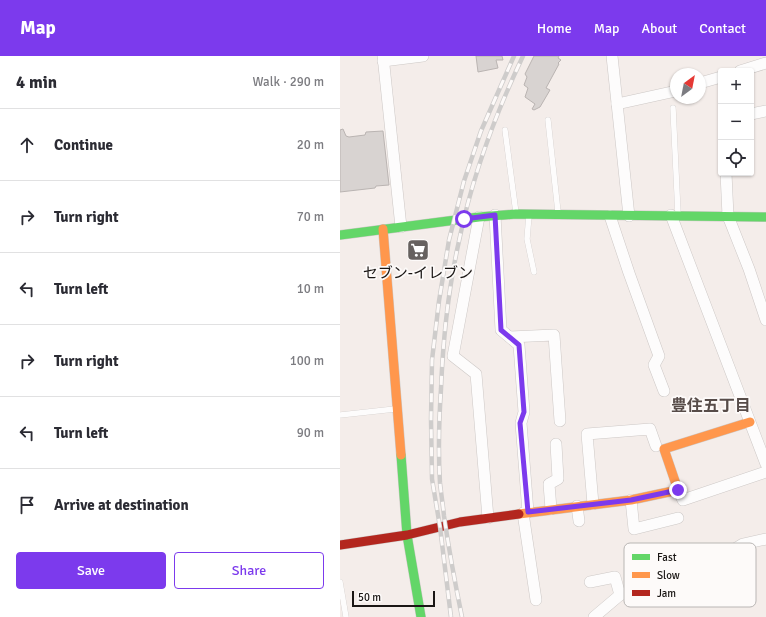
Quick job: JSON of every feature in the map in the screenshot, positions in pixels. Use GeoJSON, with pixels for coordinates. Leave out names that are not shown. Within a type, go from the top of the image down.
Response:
{"type":"FeatureCollection","features":[{"type":"Feature","properties":{"kind":"street"},"geometry":{"type":"LineString","coordinates":[[401,227],[383,58],[423,56]]}},
{"type":"Feature","properties":{"kind":"street"},"geometry":{"type":"LineString","coordinates":[[612,56],[629,216]]}},
{"type":"Feature","properties":{"kind":"street"},"geometry":{"type":"LineString","coordinates":[[750,68],[766,63]]}},
{"type":"Feature","properties":{"kind":"street"},"geometry":{"type":"LineString","coordinates":[[706,81],[718,78]]}},
{"type":"Feature","properties":{"kind":"street"},"geometry":{"type":"LineString","coordinates":[[617,104],[670,92]]}},
{"type":"Feature","properties":{"kind":"street"},"geometry":{"type":"LineString","coordinates":[[754,114],[766,112]]}},
{"type":"Feature","properties":{"kind":"street"},"geometry":{"type":"LineString","coordinates":[[726,176],[728,216],[749,269],[766,320]]}},
{"type":"Feature","properties":{"kind":"street"},"geometry":{"type":"LineString","coordinates":[[340,235],[479,216],[516,214],[766,217]]}},
{"type":"Feature","properties":{"kind":"street"},"geometry":{"type":"LineString","coordinates":[[495,215],[501,330],[519,345],[524,412],[520,423],[525,512],[536,600]]}},
{"type":"Feature","properties":{"kind":"street"},"geometry":{"type":"LineString","coordinates":[[675,215],[766,464]]}},
{"type":"Feature","properties":{"kind":"street"},"geometry":{"type":"LineString","coordinates":[[479,216],[453,356],[476,374],[488,518]]}},
{"type":"Feature","properties":{"kind":"street"},"geometry":{"type":"LineString","coordinates":[[610,216],[659,356],[654,365],[664,391]]}},
{"type":"Feature","properties":{"kind":"street"},"geometry":{"type":"LineString","coordinates":[[383,229],[406,535],[421,617]]}},
{"type":"Feature","properties":{"kind":"street"},"geometry":{"type":"LineString","coordinates":[[510,337],[554,335],[560,421]]}},
{"type":"Feature","properties":{"kind":"street"},"geometry":{"type":"LineString","coordinates":[[750,422],[664,449],[683,500],[766,472]]}},
{"type":"Feature","properties":{"kind":"street"},"geometry":{"type":"LineString","coordinates":[[593,504],[587,434],[650,429],[656,446]]}},
{"type":"Feature","properties":{"kind":"street"},"geometry":{"type":"LineString","coordinates":[[551,509],[549,484],[558,479],[556,444]]}},
{"type":"Feature","properties":{"kind":"street"},"geometry":{"type":"LineString","coordinates":[[340,545],[406,535],[460,522],[525,512],[631,500],[678,490]]}},
{"type":"Feature","properties":{"kind":"street"},"geometry":{"type":"LineString","coordinates":[[631,500],[634,529],[678,518]]}},
{"type":"Feature","properties":{"kind":"street"},"geometry":{"type":"LineString","coordinates":[[577,506],[579,521]]}},
{"type":"Feature","properties":{"kind":"street"},"geometry":{"type":"LineString","coordinates":[[748,543],[766,539]]}},
{"type":"Feature","properties":{"kind":"street"},"geometry":{"type":"LineString","coordinates":[[590,582],[615,577],[620,595]]}},
{"type":"Feature","properties":{"kind":"street"},"geometry":{"type":"LineString","coordinates":[[594,617],[620,595],[624,593]]}},
{"type":"Feature","properties":{"kind":"lane"},"geometry":{"type":"LineString","coordinates":[[673,108],[675,215]]}},
{"type":"Feature","properties":{"kind":"lane"},"geometry":{"type":"LineString","coordinates":[[548,120],[558,215]]}},
{"type":"Feature","properties":{"kind":"lane"},"geometry":{"type":"LineString","coordinates":[[505,130],[516,214]]}},
{"type":"Feature","properties":{"kind":"lane"},"geometry":{"type":"LineString","coordinates":[[529,214],[527,239],[534,272]]}},
{"type":"Feature","properties":{"kind":"lane"},"geometry":{"type":"LineString","coordinates":[[340,415],[397,409]]}},
{"type":"Feature","properties":{"kind":"lane"},"geometry":{"type":"LineString","coordinates":[[340,582],[346,617]]}},
{"type":"Feature","properties":{"kind":"building"},"geometry":{"type":"Polygon","coordinates":[[[476,56],[502,56],[503,60],[496,60],[498,68],[478,72],[476,56]]]}},
{"type":"Feature","properties":{"kind":"building"},"geometry":{"type":"Polygon","coordinates":[[[534,56],[559,56],[558,58],[561,60],[558,63],[559,64],[546,88],[550,90],[540,107],[534,110],[532,109],[535,104],[525,97],[528,88],[524,85],[527,77],[525,74],[534,56]]]}},
{"type":"Feature","properties":{"kind":"building"},"geometry":{"type":"Polygon","coordinates":[[[343,129],[346,136],[349,137],[365,135],[366,132],[383,131],[389,185],[340,192],[340,130],[343,129]]]}},
{"type":"Feature","properties":{"kind":"railway"},"geometry":{"type":"LineString","coordinates":[[451,617],[440,527],[432,479],[432,360],[439,301],[449,240],[464,181],[481,131],[514,56]]}},
{"type":"Feature","properties":{"kind":"railway"},"geometry":{"type":"LineString","coordinates":[[462,617],[446,529],[439,471],[443,352],[447,315],[455,259],[471,193],[485,147],[523,56]]}},
{"type":"Feature","properties":{"kind":"traffic: fast"},"geometry":{"type":"LineString","coordinates":[[340,235],[479,217],[516,214],[766,217]]}},
{"type":"Feature","properties":{"kind":"traffic: fast"},"geometry":{"type":"LineString","coordinates":[[401,455],[407,535],[421,617]]}},
{"type":"Feature","properties":{"kind":"traffic: slow"},"geometry":{"type":"LineString","coordinates":[[383,229],[401,455]]}},
{"type":"Feature","properties":{"kind":"traffic: slow"},"geometry":{"type":"LineString","coordinates":[[519,514],[631,500],[678,490],[664,449],[750,422]]}},
{"type":"Feature","properties":{"kind":"traffic: jam"},"geometry":{"type":"LineString","coordinates":[[340,545],[407,535],[460,522],[519,514]]}},
{"type":"Feature","properties":{"kind":"place","name":"セブン-イレブン"},"geometry":{"type":"Point","coordinates":[418,250]}},
{"type":"Feature","properties":{"kind":"district","name":"豊住五丁目"},"geometry":{"type":"Point","coordinates":[711,406]}},
{"type":"Feature","properties":{"kind":"route"},"geometry":{"type":"LineString","coordinates":[[464,219],[495,215],[501,330],[519,345],[524,412],[520,423],[528,512],[631,500],[678,490]]}}]}
